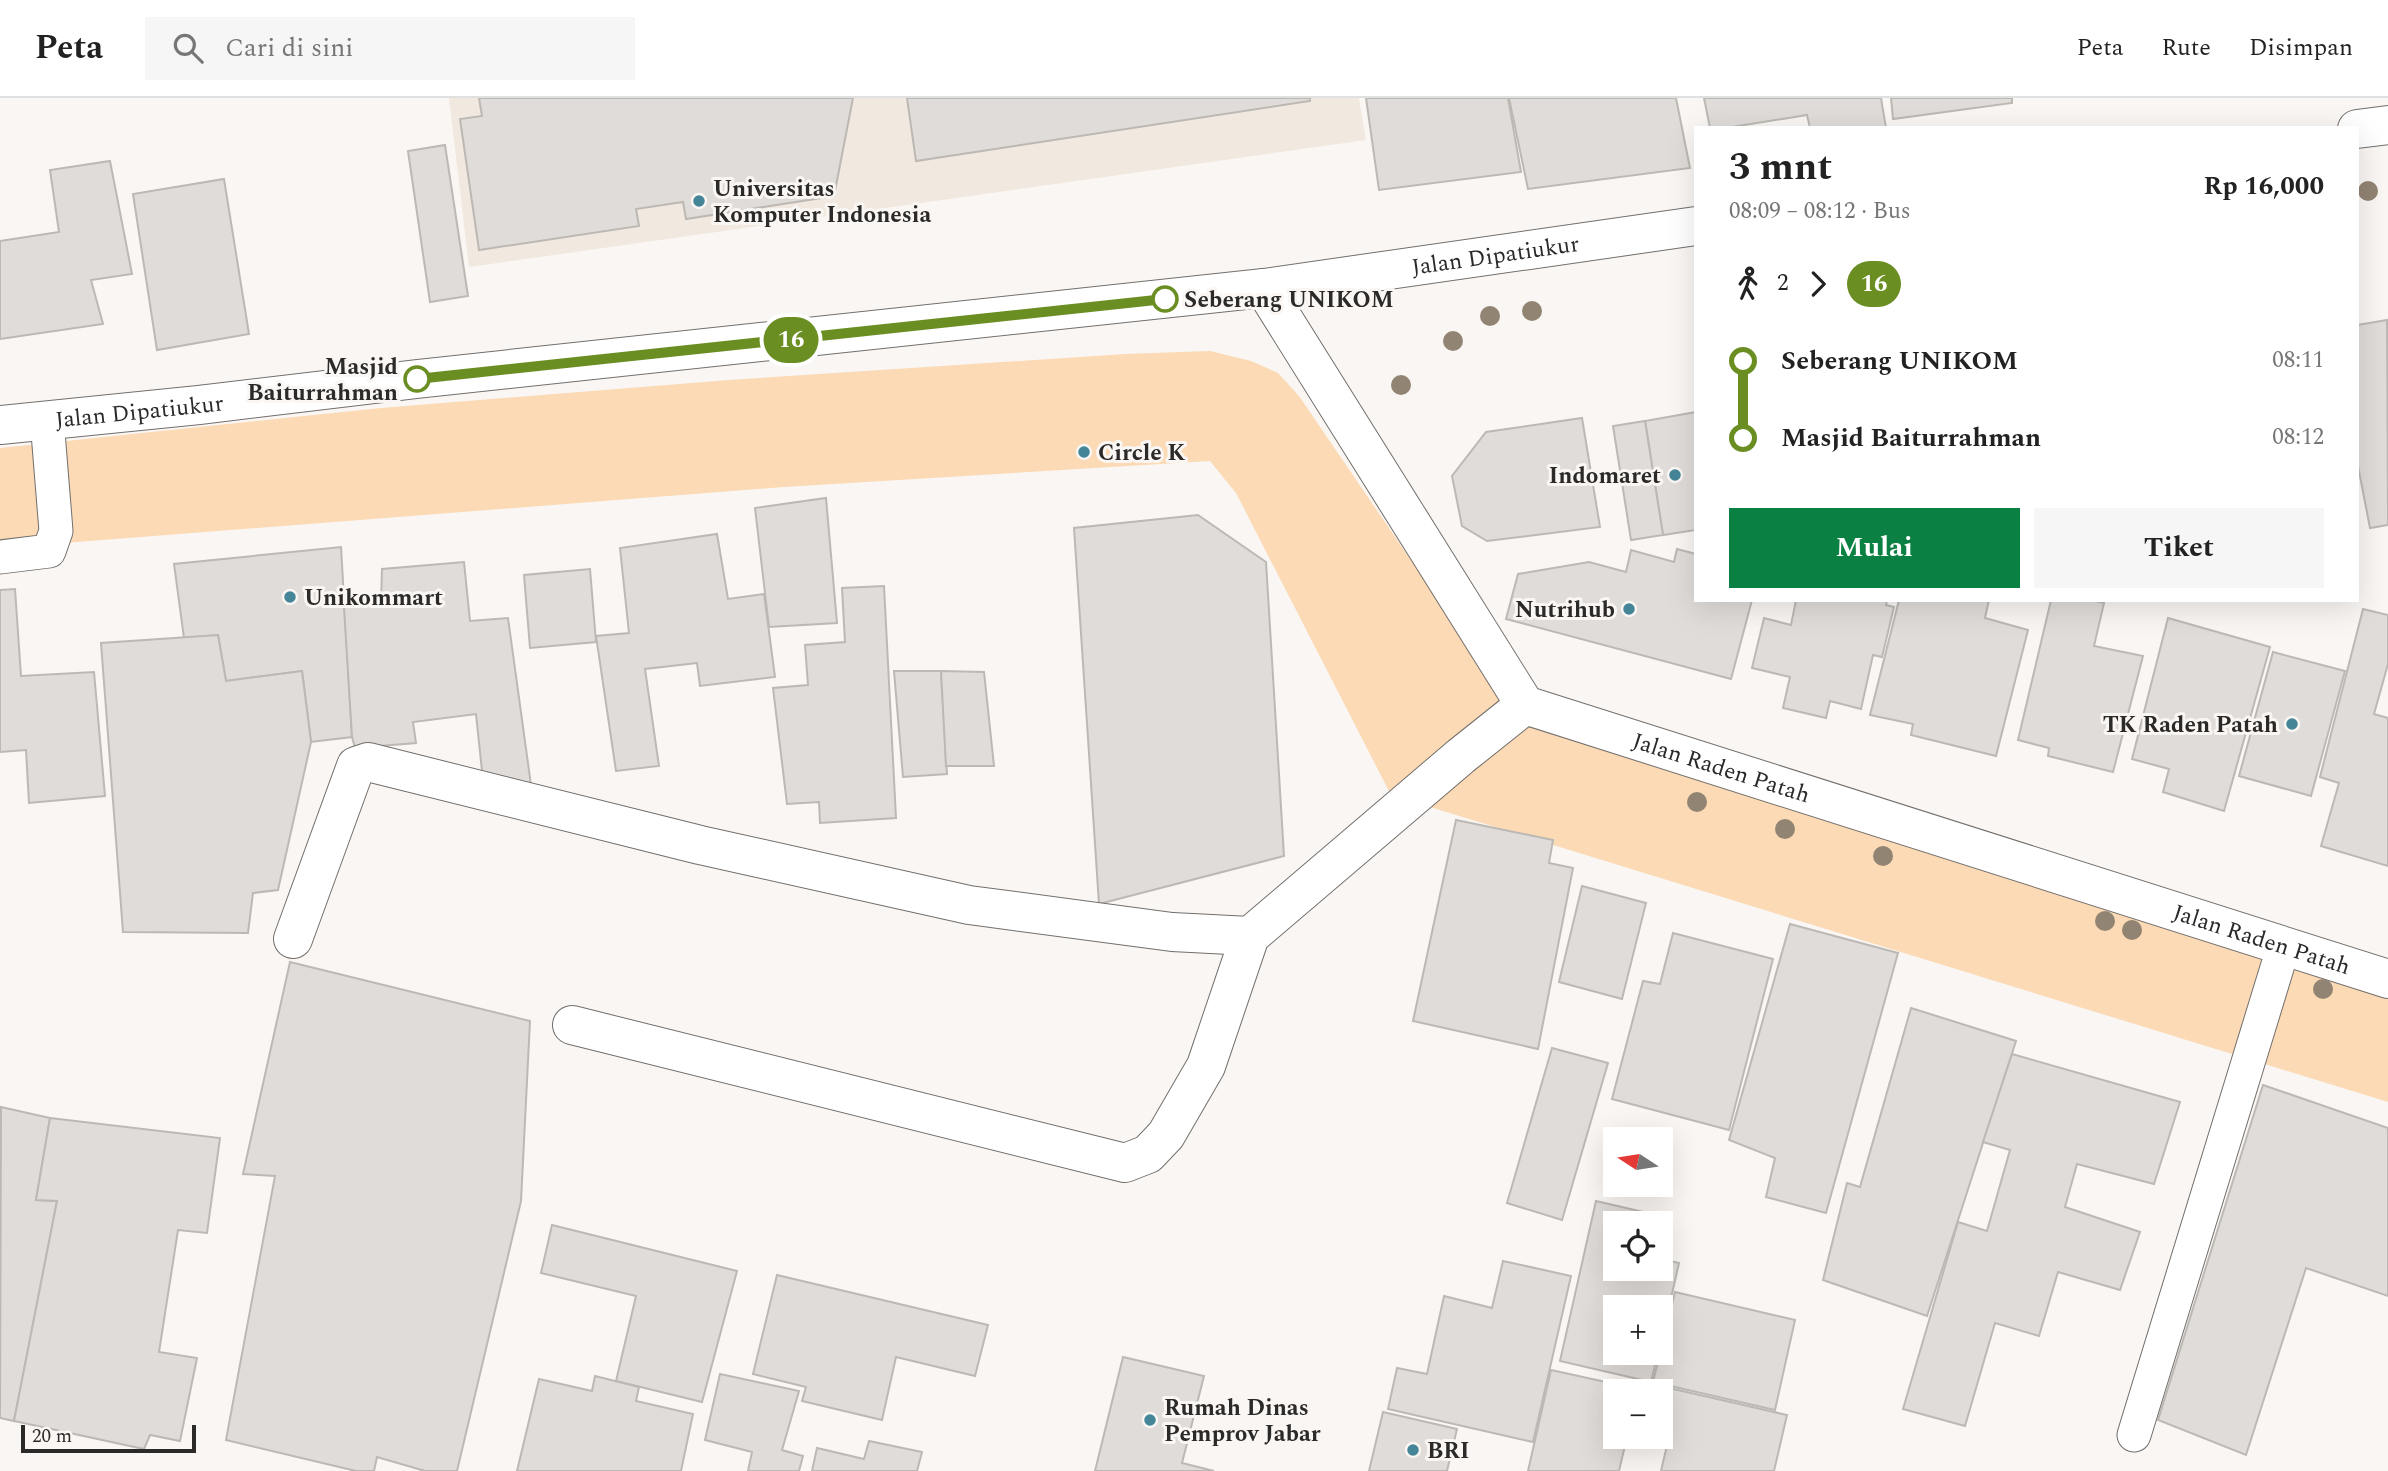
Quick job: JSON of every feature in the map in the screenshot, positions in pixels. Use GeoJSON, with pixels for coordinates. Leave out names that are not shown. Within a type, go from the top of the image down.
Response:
{"type":"FeatureCollection","features":[{"type":"Feature","properties":{"kind":"street"},"geometry":{"type":"LineString","coordinates":[[2359,129],[2388,125]]}},
{"type":"Feature","properties":{"kind":"street","name":"Jalan Dipatiukur"},"geometry":{"type":"LineString","coordinates":[[0,425],[1264,288],[1694,226]]}},
{"type":"Feature","properties":{"kind":"street"},"geometry":{"type":"LineString","coordinates":[[572,1025],[1125,1163],[1148,1154],[1166,1135],[1206,1066],[1250,936],[1461,756],[1525,705],[1264,288]]}},
{"type":"Feature","properties":{"kind":"street","name":"Jalan Raden Patah"},"geometry":{"type":"LineString","coordinates":[[1525,705],[2388,979]]}},
{"type":"Feature","properties":{"kind":"street"},"geometry":{"type":"LineString","coordinates":[[293,939],[356,766],[368,762],[700,845],[969,905],[1172,932],[1250,936]]}},
{"type":"Feature","properties":{"kind":"lane"},"geometry":{"type":"LineString","coordinates":[[0,557],[49,551],[56,531],[47,420]]}},
{"type":"Feature","properties":{"kind":"lane"},"geometry":{"type":"LineString","coordinates":[[2134,1435],[2284,945]]}},
{"type":"Feature","properties":{"kind":"shaded area","name":"Universitas Komputer Indonesia"},"geometry":{"type":"Polygon","coordinates":[[[449,98],[1359,98],[1366,140],[469,267],[449,98]]]}},
{"type":"Feature","properties":{"kind":"shaded area"},"geometry":{"type":"Polygon","coordinates":[[[1210,351],[1251,361],[1278,373],[1299,396],[1436,597],[1510,715],[2388,992],[2388,1102],[1391,795],[1236,493],[1210,461],[784,487],[0,548],[0,448],[381,408],[729,380],[1125,354],[1210,351]]]}},
{"type":"Feature","properties":{"kind":"building"},"geometry":{"type":"Polygon","coordinates":[[[479,98],[853,98],[834,196],[686,219],[683,202],[636,209],[639,226],[479,250],[460,119],[482,116],[479,98]]]}},
{"type":"Feature","properties":{"kind":"building"},"geometry":{"type":"Polygon","coordinates":[[[907,98],[1310,98],[1310,101],[916,161],[907,98]]]}},
{"type":"Feature","properties":{"kind":"building"},"geometry":{"type":"Polygon","coordinates":[[[1366,98],[1508,98],[1521,172],[1379,190],[1366,98]]]}},
{"type":"Feature","properties":{"kind":"building"},"geometry":{"type":"Polygon","coordinates":[[[1509,98],[1676,98],[1690,168],[1528,189],[1509,98]]]}},
{"type":"Feature","properties":{"kind":"building"},"geometry":{"type":"Polygon","coordinates":[[[1704,98],[1881,98],[1886,126],[1810,126],[1807,115],[1738,126],[1710,126],[1704,98]]]}},
{"type":"Feature","properties":{"kind":"building"},"geometry":{"type":"Polygon","coordinates":[[[1891,98],[2012,98],[2012,103],[1893,119],[1891,98]]]}},
{"type":"Feature","properties":{"kind":"building"},"geometry":{"type":"Polygon","coordinates":[[[445,145],[468,296],[430,302],[408,151],[445,145]]]}},
{"type":"Feature","properties":{"kind":"building"},"geometry":{"type":"Polygon","coordinates":[[[110,161],[132,274],[91,280],[103,324],[0,339],[0,241],[59,232],[50,170],[110,161]]]}},
{"type":"Feature","properties":{"kind":"building","name":"Masjid Baiturrahman"},"geometry":{"type":"Polygon","coordinates":[[[224,179],[249,334],[157,350],[133,194],[224,179]]]}},
{"type":"Feature","properties":{"kind":"building"},"geometry":{"type":"Polygon","coordinates":[[[2387,320],[2388,525],[2370,528],[2359,471],[2359,325],[2387,320]]]}},
{"type":"Feature","properties":{"kind":"building","name":"Indomaret"},"geometry":{"type":"Polygon","coordinates":[[[1694,412],[1694,530],[1663,535],[1645,421],[1694,412]]]}},
{"type":"Feature","properties":{"kind":"building"},"geometry":{"type":"Polygon","coordinates":[[[1582,418],[1600,527],[1487,541],[1462,526],[1452,476],[1486,432],[1582,418]]]}},
{"type":"Feature","properties":{"kind":"building"},"geometry":{"type":"Polygon","coordinates":[[[1645,421],[1663,535],[1631,540],[1613,426],[1645,421]]]}},
{"type":"Feature","properties":{"kind":"building"},"geometry":{"type":"Polygon","coordinates":[[[826,498],[837,623],[769,627],[755,508],[826,498]]]}},
{"type":"Feature","properties":{"kind":"building"},"geometry":{"type":"Polygon","coordinates":[[[1198,515],[1266,562],[1284,856],[1099,904],[1074,528],[1198,515]]]}},
{"type":"Feature","properties":{"kind":"building"},"geometry":{"type":"Polygon","coordinates":[[[717,534],[728,599],[764,594],[775,677],[700,686],[697,663],[645,669],[659,766],[616,771],[596,636],[629,633],[620,548],[717,534]]]}},
{"type":"Feature","properties":{"kind":"building"},"geometry":{"type":"Polygon","coordinates":[[[341,547],[352,737],[311,742],[302,671],[226,681],[218,635],[184,638],[174,564],[341,547]]]}},
{"type":"Feature","properties":{"kind":"building","name":"Nutrihub"},"geometry":{"type":"Polygon","coordinates":[[[1677,549],[1694,553],[1694,602],[1751,602],[1731,679],[1506,619],[1518,574],[1589,562],[1626,572],[1631,550],[1674,562],[1677,549]]]}},
{"type":"Feature","properties":{"kind":"building"},"geometry":{"type":"Polygon","coordinates":[[[464,562],[470,621],[508,618],[531,785],[484,790],[476,714],[413,722],[416,743],[355,748],[352,737],[344,607],[381,604],[382,569],[464,562]]]}},
{"type":"Feature","properties":{"kind":"building"},"geometry":{"type":"Polygon","coordinates":[[[590,569],[596,642],[530,648],[524,575],[590,569]]]}},
{"type":"Feature","properties":{"kind":"building"},"geometry":{"type":"Polygon","coordinates":[[[884,586],[896,818],[820,823],[819,802],[787,804],[773,688],[808,685],[805,645],[845,642],[842,588],[884,586]]]}},
{"type":"Feature","properties":{"kind":"building"},"geometry":{"type":"Polygon","coordinates":[[[15,589],[21,676],[94,672],[105,796],[29,803],[26,750],[0,752],[0,590],[15,589]]]}},
{"type":"Feature","properties":{"kind":"building"},"geometry":{"type":"Polygon","coordinates":[[[1796,602],[1887,602],[1886,605],[1894,607],[1882,657],[1873,655],[1861,709],[1830,701],[1826,718],[1783,708],[1790,677],[1752,668],[1764,618],[1791,625],[1796,602]]]}},
{"type":"Feature","properties":{"kind":"building"},"geometry":{"type":"Polygon","coordinates":[[[1898,602],[1989,602],[1985,618],[2028,630],[1996,756],[1911,735],[1913,724],[1870,715],[1898,602]]]}},
{"type":"Feature","properties":{"kind":"building"},"geometry":{"type":"Polygon","coordinates":[[[2051,602],[2104,603],[2094,646],[2143,656],[2113,772],[2048,756],[2049,748],[2018,740],[2051,602]]]}},
{"type":"Feature","properties":{"kind":"building"},"geometry":{"type":"Polygon","coordinates":[[[2363,609],[2388,615],[2388,664],[2374,714],[2388,718],[2388,866],[2321,846],[2339,783],[2320,777],[2363,609]]]}},
{"type":"Feature","properties":{"kind":"building"},"geometry":{"type":"Polygon","coordinates":[[[2168,618],[2270,647],[2224,811],[2163,792],[2169,769],[2132,759],[2168,618]]]}},
{"type":"Feature","properties":{"kind":"building"},"geometry":{"type":"Polygon","coordinates":[[[218,635],[226,681],[302,671],[311,742],[278,890],[253,893],[248,933],[123,932],[101,643],[218,635]]]}},
{"type":"Feature","properties":{"kind":"building","name":"TK Raden Patah"},"geometry":{"type":"Polygon","coordinates":[[[2273,652],[2345,671],[2311,796],[2239,776],[2273,652]]]}},
{"type":"Feature","properties":{"kind":"building"},"geometry":{"type":"Polygon","coordinates":[[[894,671],[941,671],[947,774],[903,777],[894,671]]]}},
{"type":"Feature","properties":{"kind":"building"},"geometry":{"type":"Polygon","coordinates":[[[941,671],[984,672],[994,766],[946,766],[941,671]]]}},
{"type":"Feature","properties":{"kind":"building"},"geometry":{"type":"Polygon","coordinates":[[[1456,820],[1553,840],[1549,863],[1573,868],[1538,1049],[1413,1021],[1456,820]]]}},
{"type":"Feature","properties":{"kind":"building"},"geometry":{"type":"Polygon","coordinates":[[[1582,886],[1646,903],[1622,999],[1559,982],[1582,886]]]}},
{"type":"Feature","properties":{"kind":"building"},"geometry":{"type":"Polygon","coordinates":[[[1790,924],[1898,953],[1826,1213],[1766,1197],[1775,1158],[1729,1140],[1790,924]]]}},
{"type":"Feature","properties":{"kind":"building"},"geometry":{"type":"Polygon","coordinates":[[[1673,933],[1773,959],[1729,1130],[1612,1099],[1643,981],[1660,984],[1673,933]]]}},
{"type":"Feature","properties":{"kind":"building"},"geometry":{"type":"Polygon","coordinates":[[[290,962],[530,1021],[521,1201],[457,1471],[425,1471],[377,1457],[374,1471],[356,1471],[226,1440],[275,1176],[243,1174],[290,962]]]}},
{"type":"Feature","properties":{"kind":"building"},"geometry":{"type":"Polygon","coordinates":[[[1911,1008],[2016,1041],[1927,1316],[1823,1280],[1847,1183],[1860,1187],[1911,1008]]]}},
{"type":"Feature","properties":{"kind":"building"},"geometry":{"type":"Polygon","coordinates":[[[1552,1048],[1608,1063],[1562,1220],[1507,1203],[1552,1048]]]}},
{"type":"Feature","properties":{"kind":"building"},"geometry":{"type":"Polygon","coordinates":[[[2012,1054],[2180,1102],[2154,1184],[2077,1164],[2065,1207],[2140,1232],[2120,1290],[2058,1272],[2039,1336],[1995,1323],[1965,1426],[1903,1409],[1958,1222],[1987,1231],[2010,1150],[1983,1142],[2012,1054]]]}},
{"type":"Feature","properties":{"kind":"building"},"geometry":{"type":"Polygon","coordinates":[[[2263,1085],[2388,1128],[2388,1296],[2306,1268],[2246,1455],[2158,1420],[2263,1085]]]}},
{"type":"Feature","properties":{"kind":"building"},"geometry":{"type":"Polygon","coordinates":[[[1,1107],[50,1118],[36,1200],[57,1201],[14,1421],[0,1418],[1,1107]]]}},
{"type":"Feature","properties":{"kind":"building"},"geometry":{"type":"Polygon","coordinates":[[[50,1118],[220,1138],[207,1233],[178,1230],[159,1352],[197,1358],[180,1441],[150,1435],[144,1449],[14,1421],[57,1201],[36,1200],[50,1118]]]}},
{"type":"Feature","properties":{"kind":"building"},"geometry":{"type":"Polygon","coordinates":[[[1596,1201],[1639,1211],[1603,1211],[1603,1281],[1673,1281],[1673,1262],[1679,1263],[1672,1295],[1603,1295],[1603,1365],[1655,1365],[1652,1379],[1638,1379],[1560,1361],[1596,1201]]]}},
{"type":"Feature","properties":{"kind":"building"},"geometry":{"type":"Polygon","coordinates":[[[552,1225],[737,1271],[702,1402],[616,1381],[636,1296],[541,1273],[552,1225]]]}},
{"type":"Feature","properties":{"kind":"building"},"geometry":{"type":"Polygon","coordinates":[[[1503,1261],[1571,1276],[1533,1442],[1388,1409],[1397,1368],[1427,1374],[1444,1296],[1492,1308],[1503,1261]]]}},
{"type":"Feature","properties":{"kind":"building"},"geometry":{"type":"Polygon","coordinates":[[[777,1275],[988,1325],[975,1376],[896,1357],[882,1420],[802,1401],[806,1387],[753,1374],[777,1275]]]}},
{"type":"Feature","properties":{"kind":"building"},"geometry":{"type":"Polygon","coordinates":[[[1675,1292],[1795,1320],[1775,1410],[1673,1387],[1673,1379],[1654,1379],[1657,1365],[1673,1365],[1675,1292]]]}},
{"type":"Feature","properties":{"kind":"building","name":"Rumah Dinas Pemprov Jabar"},"geometry":{"type":"Polygon","coordinates":[[[1123,1357],[1204,1376],[1182,1463],[1214,1471],[1095,1471],[1123,1357]]]}},
{"type":"Feature","properties":{"kind":"building"},"geometry":{"type":"Polygon","coordinates":[[[1551,1370],[1603,1381],[1603,1449],[1624,1449],[1619,1471],[1528,1471],[1551,1370]]]}},
{"type":"Feature","properties":{"kind":"building"},"geometry":{"type":"Polygon","coordinates":[[[720,1374],[799,1391],[782,1450],[803,1456],[799,1471],[748,1471],[752,1452],[705,1440],[720,1374]]]}},
{"type":"Feature","properties":{"kind":"building"},"geometry":{"type":"Polygon","coordinates":[[[595,1376],[639,1387],[636,1401],[693,1414],[681,1471],[517,1471],[539,1379],[592,1391],[595,1376]]]}},
{"type":"Feature","properties":{"kind":"building"},"geometry":{"type":"Polygon","coordinates":[[[1673,1389],[1787,1415],[1774,1471],[1661,1471],[1666,1449],[1673,1449],[1673,1389]]]}},
{"type":"Feature","properties":{"kind":"building","name":"BRI"},"geometry":{"type":"Polygon","coordinates":[[[1383,1412],[1457,1429],[1447,1471],[1369,1471],[1383,1412]]]}},
{"type":"Feature","properties":{"kind":"building"},"geometry":{"type":"Polygon","coordinates":[[[869,1441],[922,1452],[917,1471],[812,1471],[817,1448],[864,1459],[869,1441]]]}},
{"type":"Feature","properties":{"kind":"bus line","name":"16"},"geometry":{"type":"LineString","coordinates":[[417,379],[1165,299]]}},
{"type":"Feature","properties":{"kind":"place","name":"Universitas Komputer Indonesia"},"geometry":{"type":"Point","coordinates":[699,201]}},
{"type":"Feature","properties":{"kind":"place","name":"Seberang UNIKOM"},"geometry":{"type":"Point","coordinates":[1165,299]}},
{"type":"Feature","properties":{"kind":"place","name":"Masjid Baiturrahman"},"geometry":{"type":"Point","coordinates":[417,379]}},
{"type":"Feature","properties":{"kind":"place","name":"Circle K"},"geometry":{"type":"Point","coordinates":[1084,452]}},
{"type":"Feature","properties":{"kind":"place","name":"Indomaret"},"geometry":{"type":"Point","coordinates":[1675,475]}},
{"type":"Feature","properties":{"kind":"place","name":"Unikommart"},"geometry":{"type":"Point","coordinates":[290,597]}},
{"type":"Feature","properties":{"kind":"place","name":"Nutrihub"},"geometry":{"type":"Point","coordinates":[1629,609]}},
{"type":"Feature","properties":{"kind":"place","name":"TK Raden Patah"},"geometry":{"type":"Point","coordinates":[2292,724]}},
{"type":"Feature","properties":{"kind":"place","name":"Rumah Dinas Pemprov Jabar"},"geometry":{"type":"Point","coordinates":[1150,1420]}},
{"type":"Feature","properties":{"kind":"place","name":"BRI"},"geometry":{"type":"Point","coordinates":[1413,1450]}}]}
